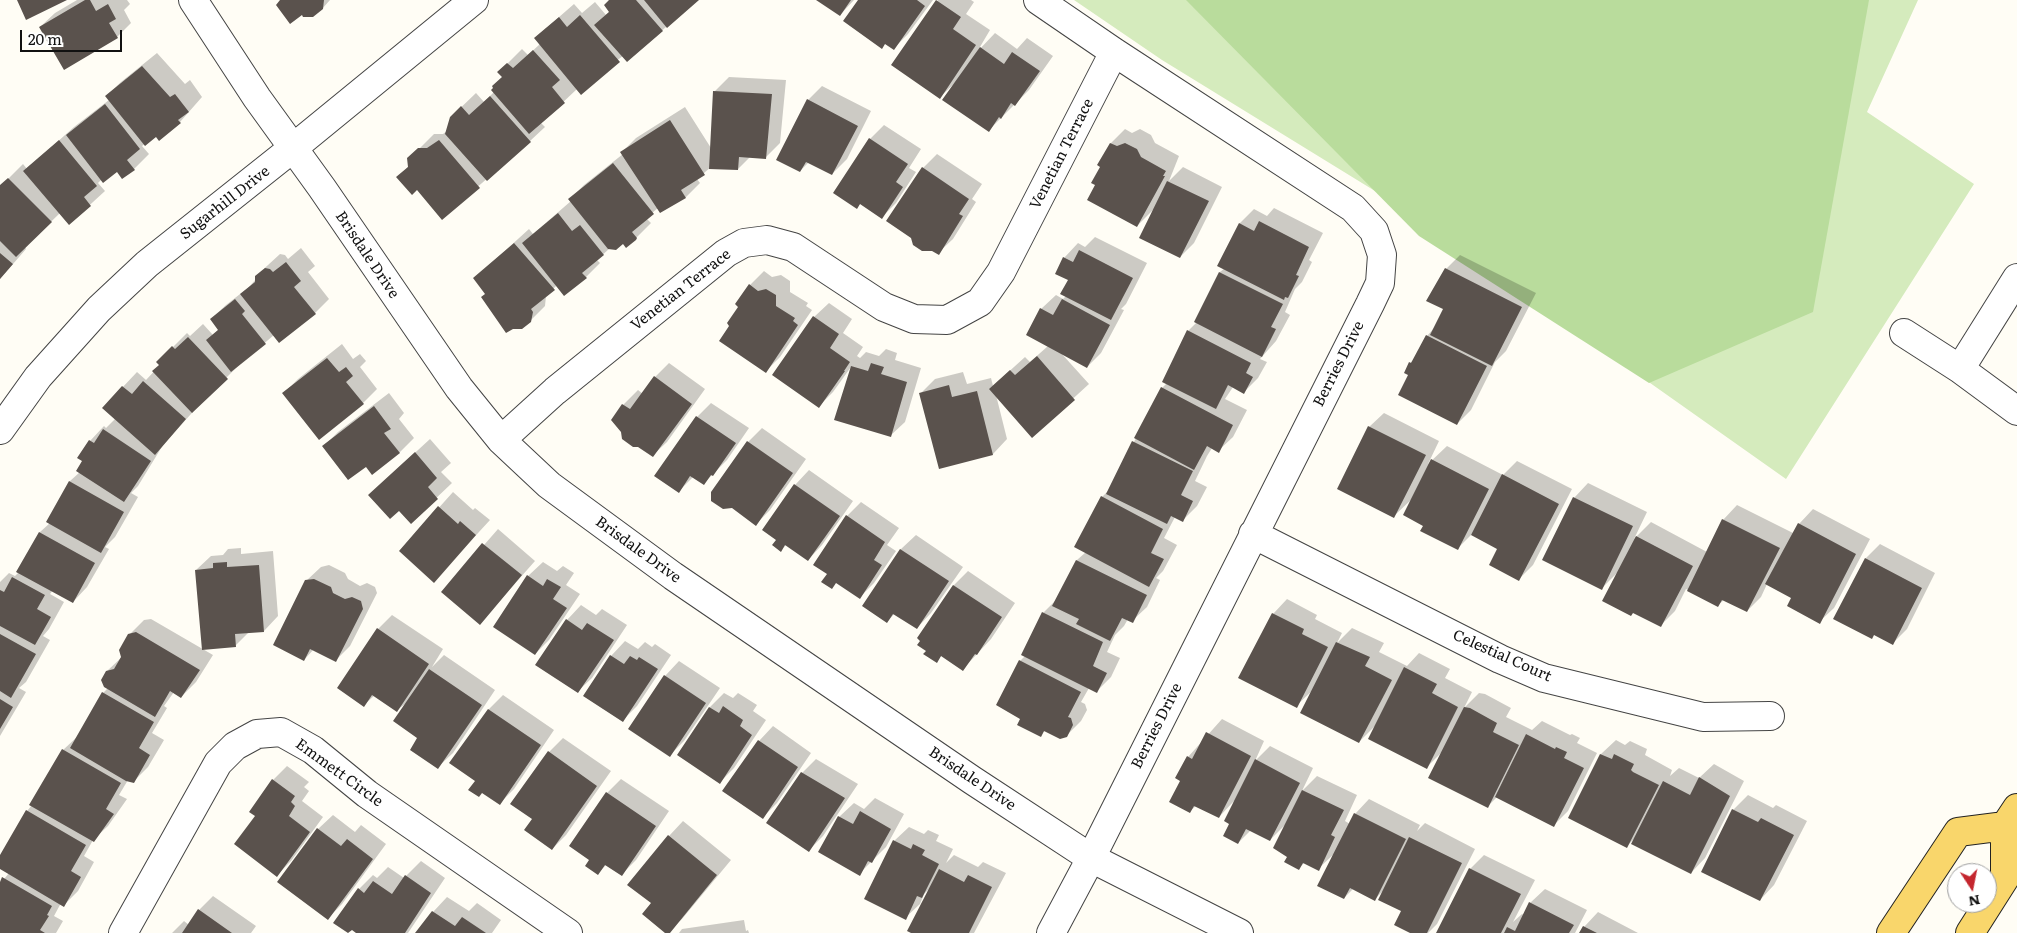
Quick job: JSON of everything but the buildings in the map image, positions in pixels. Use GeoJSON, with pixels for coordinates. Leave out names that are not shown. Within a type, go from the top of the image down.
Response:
{"type":"FeatureCollection","features":[{"type":"Feature","properties":{"kind":"main road"},"geometry":{"type":"LineString","coordinates":[[1891,933],[1958,832],[2011,817],[2005,878],[1970,933]]}},
{"type":"Feature","properties":{"kind":"street","name":"Brisdale Drive"},"geometry":{"type":"LineString","coordinates":[[193,0],[257,98],[459,388],[501,440],[549,485],[673,576],[972,780],[1091,858],[1239,933]]}},
{"type":"Feature","properties":{"kind":"street","name":"Sugarhill Drive"},"geometry":{"type":"LineString","coordinates":[[0,430],[38,378],[99,309],[147,264],[474,0]]}},
{"type":"Feature","properties":{"kind":"street","name":"Berries Drive"},"geometry":{"type":"LineString","coordinates":[[1038,0],[1114,52],[1353,208],[1374,231],[1382,255],[1380,282],[1091,858],[1051,933]]}},
{"type":"Feature","properties":{"kind":"street","name":"Venetian Terrace"},"geometry":{"type":"LineString","coordinates":[[501,440],[555,392],[726,252],[744,243],[767,240],[793,247],[884,307],[914,319],[947,320],[980,302],[1001,272],[1114,52]]}},
{"type":"Feature","properties":{"kind":"street"},"geometry":{"type":"LineString","coordinates":[[1960,369],[2017,278]]}},
{"type":"Feature","properties":{"kind":"street"},"geometry":{"type":"LineString","coordinates":[[1904,333],[1960,369],[2017,411]]}},
{"type":"Feature","properties":{"kind":"street","name":"Celestial Court"},"geometry":{"type":"LineString","coordinates":[[1253,534],[1500,659],[1544,678],[1703,717],[1770,716]]}},
{"type":"Feature","properties":{"kind":"street","name":"Emmett Circle"},"geometry":{"type":"LineString","coordinates":[[124,933],[218,763],[235,746],[257,734],[281,732],[313,750],[368,794],[568,933]]}},
{"type":"Feature","properties":{"kind":"green space"},"geometry":{"type":"Polygon","coordinates":[[[1074,0],[1918,0],[1867,112],[1974,184],[1786,479],[1401,207],[1162,60],[1074,0]]]}},
{"type":"Feature","properties":{"kind":"green space"},"geometry":{"type":"Polygon","coordinates":[[[1186,0],[1869,0],[1813,312],[1649,383],[1419,236],[1186,0]]]}}]}
